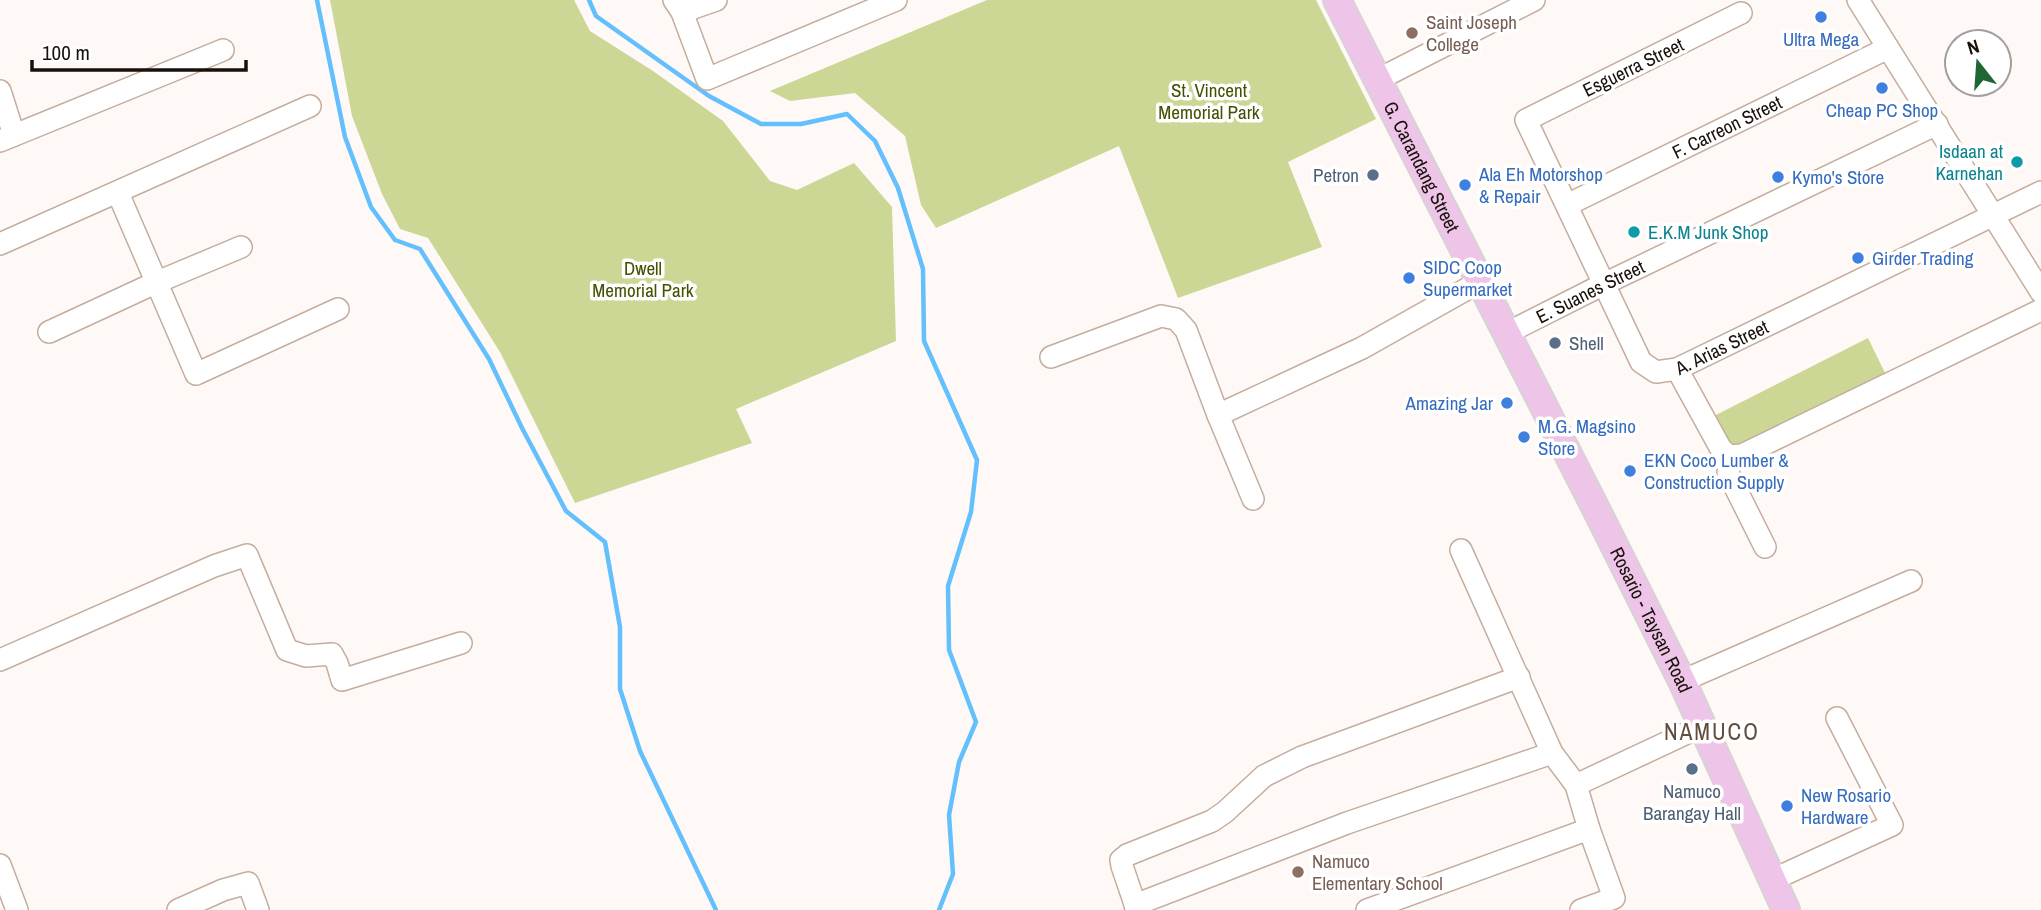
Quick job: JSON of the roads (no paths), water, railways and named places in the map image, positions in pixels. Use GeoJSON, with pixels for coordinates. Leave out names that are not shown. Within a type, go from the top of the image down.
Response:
{"type":"FeatureCollection","features":[{"type":"Feature","properties":{"kind":"main road","name":"G. Carandang Street"},"geometry":{"type":"LineString","coordinates":[[1337,0],[1507,333]]}},
{"type":"Feature","properties":{"kind":"main road","name":"Rosario - Taysan Road"},"geometry":{"type":"LineString","coordinates":[[1507,333],[1682,681],[1786,910]]}},
{"type":"Feature","properties":{"kind":"street"},"geometry":{"type":"LineString","coordinates":[[716,0],[678,6],[708,79],[896,0]]}},
{"type":"Feature","properties":{"kind":"street"},"geometry":{"type":"LineString","coordinates":[[1377,80],[1534,0]]}},
{"type":"Feature","properties":{"kind":"street"},"geometry":{"type":"LineString","coordinates":[[1858,0],[2041,292]]}},
{"type":"Feature","properties":{"kind":"street","name":"Esguerra Street"},"geometry":{"type":"LineString","coordinates":[[1526,120],[1741,13]]}},
{"type":"Feature","properties":{"kind":"street","name":"F. Carreon Street"},"geometry":{"type":"LineString","coordinates":[[1567,205],[1888,48]]}},
{"type":"Feature","properties":{"kind":"street"},"geometry":{"type":"LineString","coordinates":[[0,91],[7,138],[223,50]]}},
{"type":"Feature","properties":{"kind":"street"},"geometry":{"type":"LineString","coordinates":[[0,244],[310,106]]}},
{"type":"Feature","properties":{"kind":"street","name":"A. Arias Street"},"geometry":{"type":"LineString","coordinates":[[1526,120],[1641,362],[1656,372],[1677,369],[2041,192]]}},
{"type":"Feature","properties":{"kind":"street","name":"E. Suanes Street"},"geometry":{"type":"LineString","coordinates":[[1507,333],[1937,124]]}},
{"type":"Feature","properties":{"kind":"street"},"geometry":{"type":"LineString","coordinates":[[118,193],[197,374],[338,309]]}},
{"type":"Feature","properties":{"kind":"street"},"geometry":{"type":"LineString","coordinates":[[49,332],[241,247]]}},
{"type":"Feature","properties":{"kind":"street"},"geometry":{"type":"LineString","coordinates":[[1218,415],[1362,348],[1481,281]]}},
{"type":"Feature","properties":{"kind":"street"},"geometry":{"type":"LineString","coordinates":[[1728,456],[1742,455],[2041,310]]}},
{"type":"Feature","properties":{"kind":"street"},"geometry":{"type":"LineString","coordinates":[[1051,357],[1161,316],[1176,319],[1186,330],[1253,499]]}},
{"type":"Feature","properties":{"kind":"street"},"geometry":{"type":"LineString","coordinates":[[1677,369],[1721,449],[1728,456],[1728,473],[1765,547]]}},
{"type":"Feature","properties":{"kind":"street"},"geometry":{"type":"LineString","coordinates":[[1461,550],[1552,754],[1576,785],[1614,898],[1581,910]]}},
{"type":"Feature","properties":{"kind":"street"},"geometry":{"type":"LineString","coordinates":[[0,660],[214,566],[247,555],[287,650],[306,656],[332,654],[342,680],[461,643]]}},
{"type":"Feature","properties":{"kind":"street"},"geometry":{"type":"LineString","coordinates":[[1682,681],[1911,581]]}},
{"type":"Feature","properties":{"kind":"street"},"geometry":{"type":"LineString","coordinates":[[1519,677],[1302,757],[1264,776],[1212,821],[1127,855],[1121,860],[1136,908],[1347,823],[1552,754]]}},
{"type":"Feature","properties":{"kind":"street"},"geometry":{"type":"LineString","coordinates":[[1772,880],[1892,825],[1836,718]]}},
{"type":"Feature","properties":{"kind":"street"},"geometry":{"type":"LineString","coordinates":[[1576,785],[1702,726]]}},
{"type":"Feature","properties":{"kind":"street"},"geometry":{"type":"LineString","coordinates":[[1367,910],[1589,830]]}},
{"type":"Feature","properties":{"kind":"street"},"geometry":{"type":"LineString","coordinates":[[0,864],[18,910]]}},
{"type":"Feature","properties":{"kind":"street"},"geometry":{"type":"LineString","coordinates":[[178,910],[223,890],[248,883],[258,910]]}},
{"type":"Feature","properties":{"kind":"waterway"},"geometry":{"type":"LineString","coordinates":[[317,0],[345,137],[371,207],[395,240],[420,249],[489,359],[566,511],[605,542],[620,627],[620,689],[640,751],[716,910]]}},
{"type":"Feature","properties":{"kind":"waterway"},"geometry":{"type":"LineString","coordinates":[[589,0],[596,16],[709,96],[761,124],[801,124],[847,114],[875,141],[898,188],[923,269],[924,341],[977,460],[971,512],[948,586],[949,650],[976,722],[959,762],[949,815],[953,874],[939,910]]}},
{"type":"Feature","properties":{"kind":"place","name":"Ultra Mega"},"geometry":{"type":"Point","coordinates":[1821,17]}},
{"type":"Feature","properties":{"kind":"place","name":"Saint Joseph College"},"geometry":{"type":"Point","coordinates":[1412,33]}},
{"type":"Feature","properties":{"kind":"place","name":"Cheap PC Shop"},"geometry":{"type":"Point","coordinates":[1882,88]}},
{"type":"Feature","properties":{"kind":"place","name":"Isdaan at Karnehan"},"geometry":{"type":"Point","coordinates":[2017,162]}},
{"type":"Feature","properties":{"kind":"place","name":"Petron"},"geometry":{"type":"Point","coordinates":[1373,175]}},
{"type":"Feature","properties":{"kind":"place","name":"Kymo's Store"},"geometry":{"type":"Point","coordinates":[1778,177]}},
{"type":"Feature","properties":{"kind":"place","name":"Ala Eh Motorshop & Repair"},"geometry":{"type":"Point","coordinates":[1465,185]}},
{"type":"Feature","properties":{"kind":"place","name":"E.K.M Junk Shop"},"geometry":{"type":"Point","coordinates":[1634,232]}},
{"type":"Feature","properties":{"kind":"place","name":"Girder Trading"},"geometry":{"type":"Point","coordinates":[1858,258]}},
{"type":"Feature","properties":{"kind":"place","name":"SIDC Coop Supermarket"},"geometry":{"type":"Point","coordinates":[1409,278]}},
{"type":"Feature","properties":{"kind":"place","name":"Shell"},"geometry":{"type":"Point","coordinates":[1555,343]}},
{"type":"Feature","properties":{"kind":"place","name":"Amazing Jar"},"geometry":{"type":"Point","coordinates":[1507,403]}},
{"type":"Feature","properties":{"kind":"place","name":"M.G. Magsino Store"},"geometry":{"type":"Point","coordinates":[1524,437]}},
{"type":"Feature","properties":{"kind":"place","name":"EKN Coco Lumber & Construction Supply"},"geometry":{"type":"Point","coordinates":[1630,471]}},
{"type":"Feature","properties":{"kind":"place","name":"Namuco Barangay Hall"},"geometry":{"type":"Point","coordinates":[1692,769]}},
{"type":"Feature","properties":{"kind":"place","name":"New Rosario Hardware"},"geometry":{"type":"Point","coordinates":[1787,806]}},
{"type":"Feature","properties":{"kind":"place","name":"Namuco Elementary School"},"geometry":{"type":"Point","coordinates":[1298,872]}},
{"type":"Feature","properties":{"kind":"district","name":"NAMUCO"},"geometry":{"type":"Point","coordinates":[1712,732]}},
{"type":"Feature","properties":{"kind":"park label","name":"St. Vincent Memorial Park"},"geometry":{"type":"Point","coordinates":[1209,101]}},
{"type":"Feature","properties":{"kind":"park label","name":"Dwell Memorial Park"},"geometry":{"type":"Point","coordinates":[643,279]}}]}
